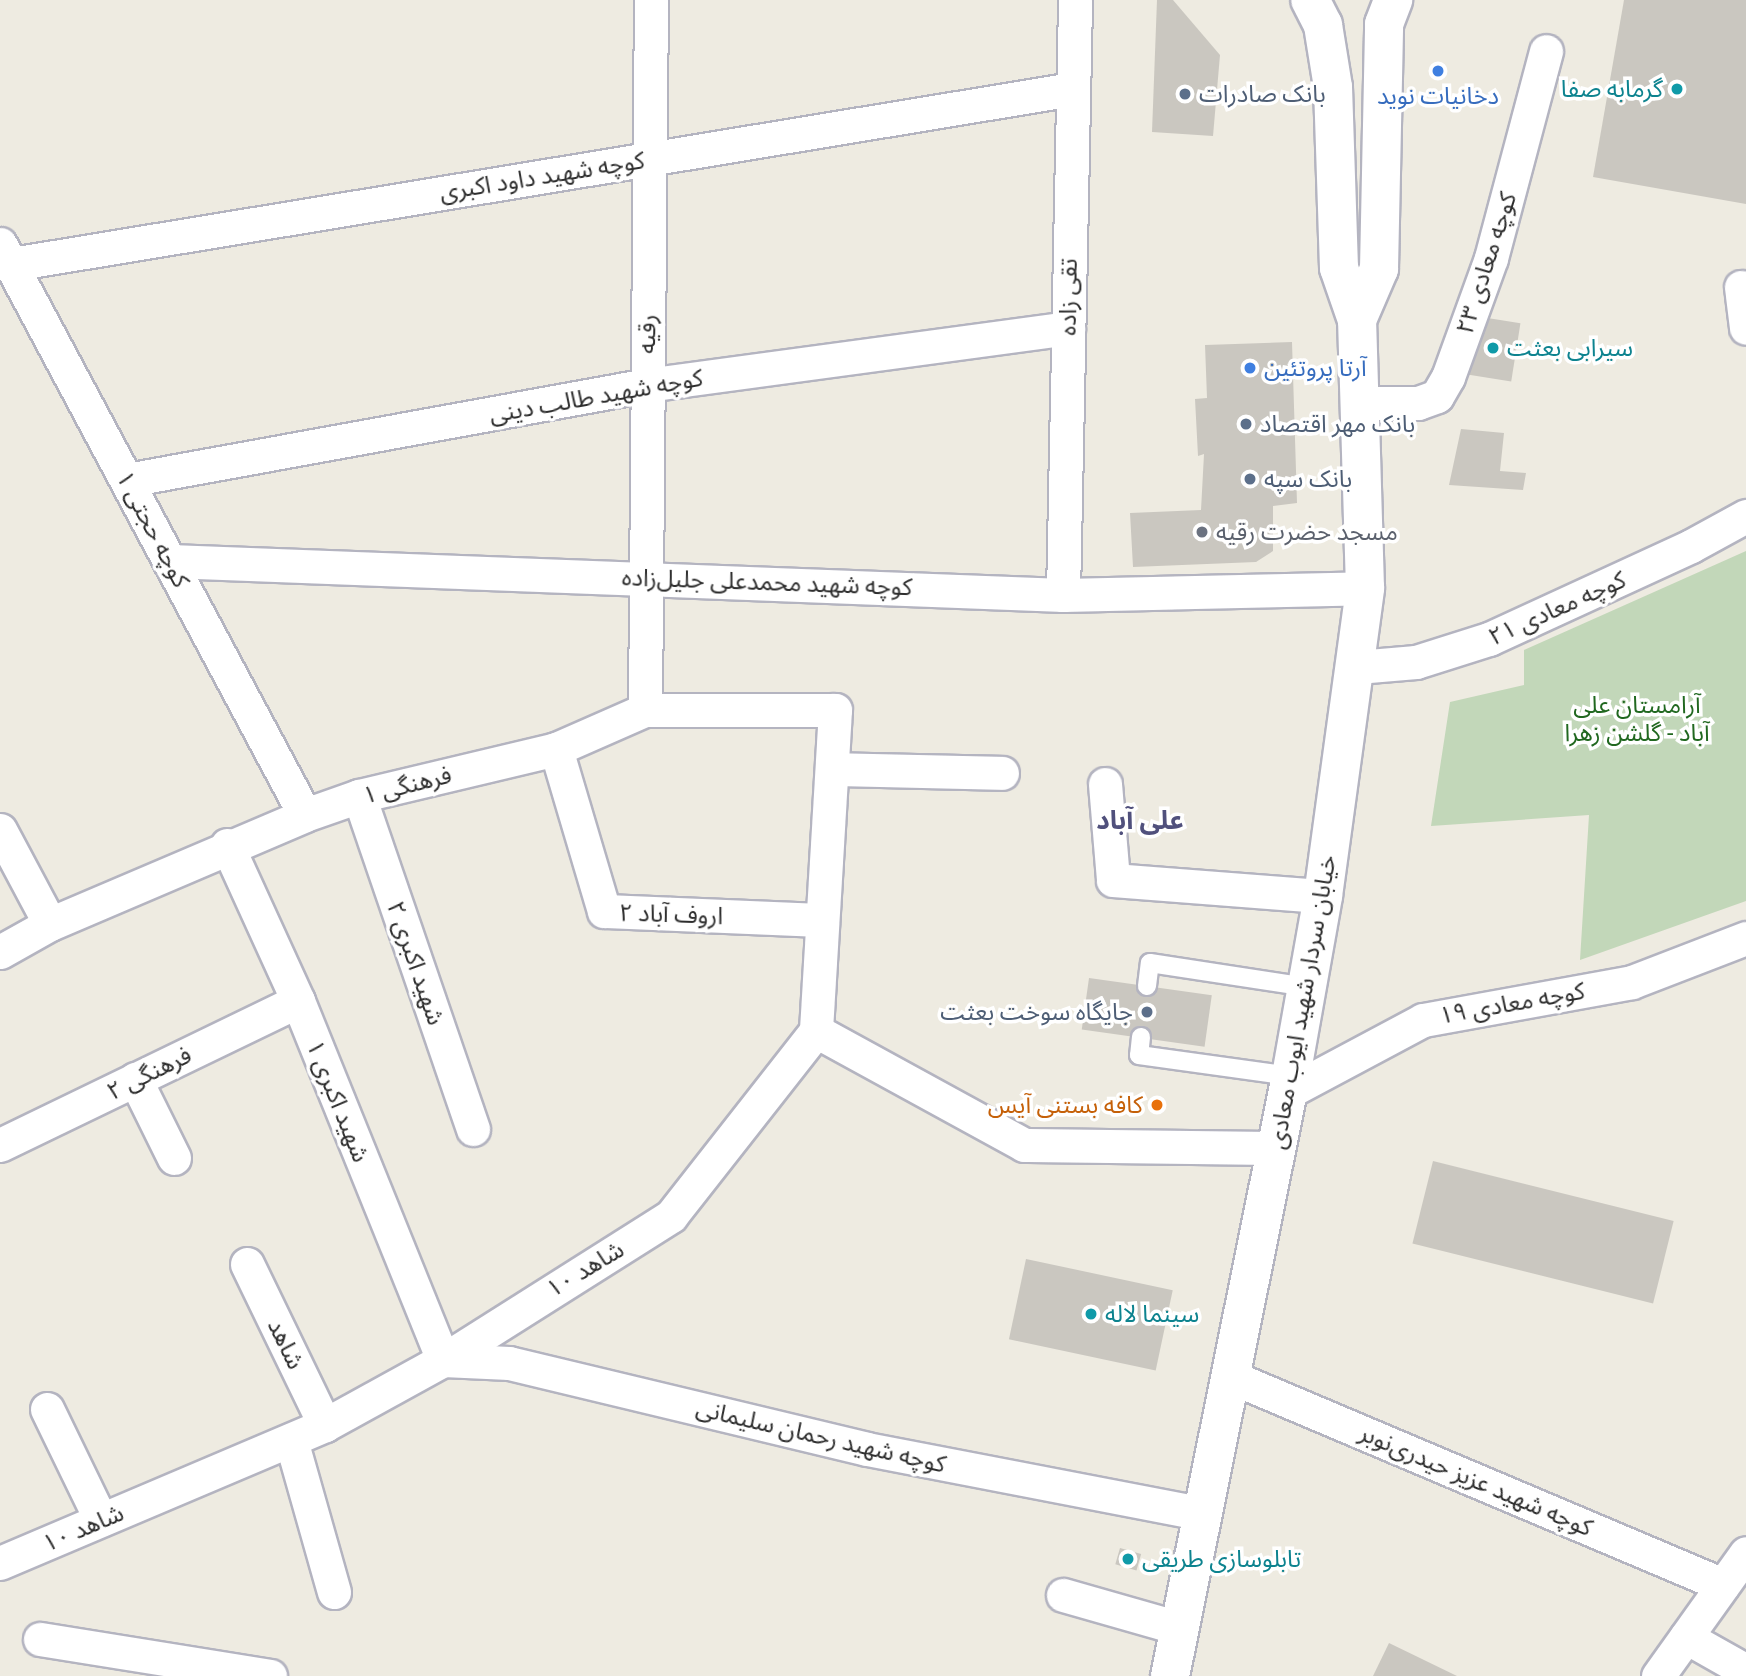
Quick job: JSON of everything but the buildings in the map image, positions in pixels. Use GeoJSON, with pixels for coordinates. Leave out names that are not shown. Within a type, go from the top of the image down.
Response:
{"type":"FeatureCollection","features":[{"type":"Feature","properties":{"kind":"main road","name":"خیابان سردار شهید ایوب معادی"},"geometry":{"type":"LineString","coordinates":[[1170,1676],[1200,1513],[1289,1084],[1323,896],[1357,667],[1365,588],[1357,320],[1339,268],[1333,87],[1323,25],[1310,0]]}},
{"type":"Feature","properties":{"kind":"main road","name":"خیابان سردار شهید ایوب معادی"},"geometry":{"type":"LineString","coordinates":[[1357,320],[1379,269],[1384,24],[1393,0]]}},
{"type":"Feature","properties":{"kind":"street","name":"رقیه"},"geometry":{"type":"LineString","coordinates":[[645,710],[644,577],[651,0]]}},
{"type":"Feature","properties":{"kind":"street","name":"تقی زاده"},"geometry":{"type":"LineString","coordinates":[[1063,594],[1075,0]]}},
{"type":"Feature","properties":{"kind":"street","name":"کوچه معادی ۲۳"},"geometry":{"type":"LineString","coordinates":[[1359,403],[1418,402],[1437,396],[1448,377],[1492,258],[1546,51]]}},
{"type":"Feature","properties":{"kind":"street","name":"کوچه شهید داود اکبری"},"geometry":{"type":"LineString","coordinates":[[6,254],[649,158],[1072,89]]}},
{"type":"Feature","properties":{"kind":"street","name":"کوچه حجتی ۱"},"geometry":{"type":"LineString","coordinates":[[6,254],[305,815]]}},
{"type":"Feature","properties":{"kind":"street"},"geometry":{"type":"LineString","coordinates":[[1741,287],[1746,328]]}},
{"type":"Feature","properties":{"kind":"street","name":"کوچه شهید طالب دینی"},"geometry":{"type":"LineString","coordinates":[[127,480],[647,385],[1068,328]]}},
{"type":"Feature","properties":{"kind":"street","name":"کوچه معادی ۲۱"},"geometry":{"type":"LineString","coordinates":[[1357,667],[1416,662],[1489,639],[1691,546],[1746,516]]}},
{"type":"Feature","properties":{"kind":"street","name":"کوچه شهید محمدعلی جلیل‌زاده"},"geometry":{"type":"LineString","coordinates":[[170,561],[1063,594],[1365,588]]}},
{"type":"Feature","properties":{"kind":"street","name":"فرهنگی ۱"},"geometry":{"type":"LineString","coordinates":[[0,952],[50,924],[227,845],[305,815],[359,796],[556,749],[645,710],[835,710],[832,769]]}},
{"type":"Feature","properties":{"kind":"street","name":"اروف آباد ۲"},"geometry":{"type":"LineString","coordinates":[[556,749],[604,911],[822,920]]}},
{"type":"Feature","properties":{"kind":"street"},"geometry":{"type":"LineString","coordinates":[[1002,773],[832,769],[816,1031],[1024,1145],[1276,1148]]}},
{"type":"Feature","properties":{"kind":"street"},"geometry":{"type":"LineString","coordinates":[[1104,783],[1113,880],[1323,896]]}},
{"type":"Feature","properties":{"kind":"street","name":"شهید اکبری ۲"},"geometry":{"type":"LineString","coordinates":[[359,796],[472,1129]]}},
{"type":"Feature","properties":{"kind":"street"},"geometry":{"type":"LineString","coordinates":[[0,830],[50,924]]}},
{"type":"Feature","properties":{"kind":"street","name":"شهید اکبری ۱"},"geometry":{"type":"LineString","coordinates":[[227,845],[298,1001],[443,1360]]}},
{"type":"Feature","properties":{"kind":"street","name":"کوچه معادی ۱۹"},"geometry":{"type":"LineString","coordinates":[[1289,1084],[1423,1020],[1632,982],[1746,938]]}},
{"type":"Feature","properties":{"kind":"street","name":"فرهنگی ۲"},"geometry":{"type":"LineString","coordinates":[[0,1144],[298,1001]]}},
{"type":"Feature","properties":{"kind":"street","name":"شاهد ۱۰"},"geometry":{"type":"LineString","coordinates":[[0,1563],[326,1425],[443,1360],[671,1216],[816,1031]]}},
{"type":"Feature","properties":{"kind":"street"},"geometry":{"type":"LineString","coordinates":[[135,1079],[174,1158]]}},
{"type":"Feature","properties":{"kind":"street","name":"شاهد"},"geometry":{"type":"LineString","coordinates":[[247,1264],[326,1425]]}},
{"type":"Feature","properties":{"kind":"street","name":"کوچه شهید رحمان سلیمانی"},"geometry":{"type":"LineString","coordinates":[[443,1360],[509,1363],[867,1449],[1200,1513]]}},
{"type":"Feature","properties":{"kind":"street","name":"کوچه شهید عزیز حیدری‌نوبر"},"geometry":{"type":"LineString","coordinates":[[1228,1376],[1723,1585]]}},
{"type":"Feature","properties":{"kind":"street"},"geometry":{"type":"LineString","coordinates":[[47,1409],[101,1520]]}},
{"type":"Feature","properties":{"kind":"street"},"geometry":{"type":"LineString","coordinates":[[290,1440],[334,1592]]}},
{"type":"Feature","properties":{"kind":"street"},"geometry":{"type":"LineString","coordinates":[[1658,1676],[1746,1553]]}},
{"type":"Feature","properties":{"kind":"street"},"geometry":{"type":"LineString","coordinates":[[1063,1595],[1179,1628]]}},
{"type":"Feature","properties":{"kind":"street"},"geometry":{"type":"LineString","coordinates":[[1686,1637],[1746,1671]]}},
{"type":"Feature","properties":{"kind":"street"},"geometry":{"type":"LineString","coordinates":[[40,1639],[270,1676]]}},
{"type":"Feature","properties":{"kind":"lane"},"geometry":{"type":"LineString","coordinates":[[1147,986],[1150,963],[1306,987]]}},
{"type":"Feature","properties":{"kind":"lane"},"geometry":{"type":"LineString","coordinates":[[1141,1037],[1139,1055],[1289,1084]]}},
{"type":"Feature","properties":{"kind":"green space","name":"آرامستان علی آباد - گلشن زهرا"},"geometry":{"type":"Polygon","coordinates":[[[1746,551],[1746,901],[1580,960],[1589,815],[1431,826],[1450,702],[1524,685],[1524,650],[1746,551]]]}},
{"type":"Feature","properties":{"kind":"place","name":"دخانیات نوید"},"geometry":{"type":"Point","coordinates":[1438,71]}},
{"type":"Feature","properties":{"kind":"place","name":"گرمابه صفا"},"geometry":{"type":"Point","coordinates":[1677,89]}},
{"type":"Feature","properties":{"kind":"place","name":"بانک صادرات"},"geometry":{"type":"Point","coordinates":[1185,94]}},
{"type":"Feature","properties":{"kind":"place","name":"سیرابی بعثت"},"geometry":{"type":"Point","coordinates":[1493,348]}},
{"type":"Feature","properties":{"kind":"place","name":"آرتا پروتئین"},"geometry":{"type":"Point","coordinates":[1250,368]}},
{"type":"Feature","properties":{"kind":"place","name":"بانک مهر اقتصاد"},"geometry":{"type":"Point","coordinates":[1246,424]}},
{"type":"Feature","properties":{"kind":"place","name":"بانک سپه"},"geometry":{"type":"Point","coordinates":[1250,479]}},
{"type":"Feature","properties":{"kind":"place","name":"مسجد حضرت رقیه"},"geometry":{"type":"Point","coordinates":[1202,532]}},
{"type":"Feature","properties":{"kind":"place","name":"جایگاه سوخت بعثت"},"geometry":{"type":"Point","coordinates":[1147,1012]}},
{"type":"Feature","properties":{"kind":"place","name":"کافه بستنی آیس"},"geometry":{"type":"Point","coordinates":[1157,1105]}},
{"type":"Feature","properties":{"kind":"place","name":"سینما لاله"},"geometry":{"type":"Point","coordinates":[1091,1314]}},
{"type":"Feature","properties":{"kind":"place","name":"تابلوسازی طریقی"},"geometry":{"type":"Point","coordinates":[1128,1559]}},
{"type":"Feature","properties":{"kind":"district","name":"علی آباد"},"geometry":{"type":"Point","coordinates":[1140,820]}}]}
